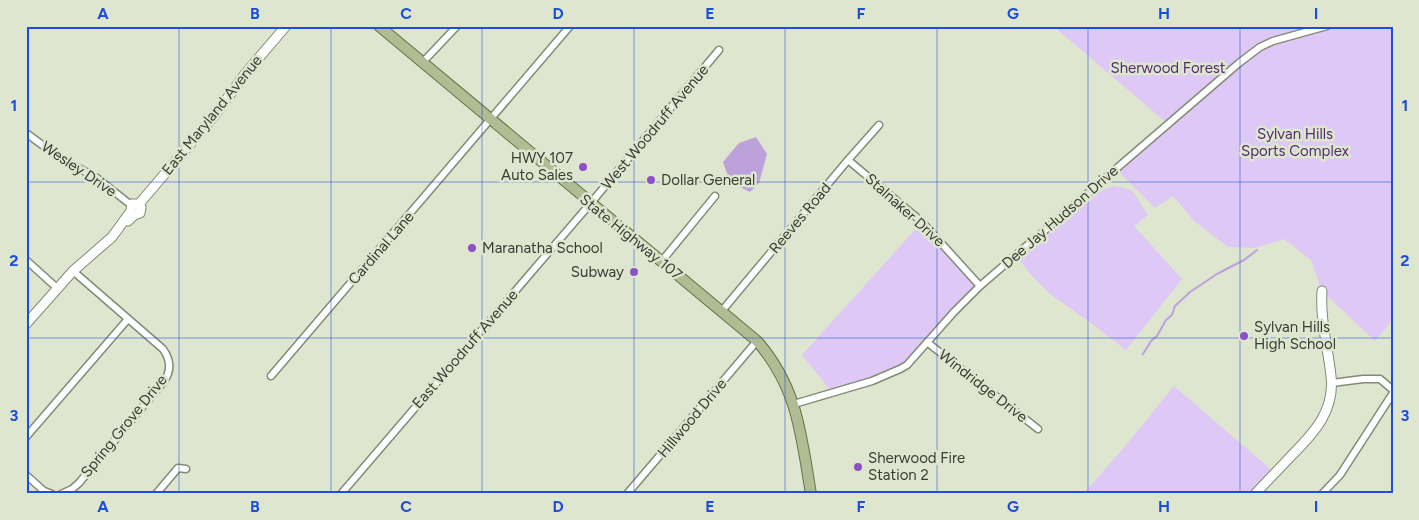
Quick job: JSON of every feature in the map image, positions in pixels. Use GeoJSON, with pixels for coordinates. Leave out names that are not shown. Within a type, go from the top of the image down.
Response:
{"type":"FeatureCollection","features":[{"type":"Feature","properties":{"kind":"main road","name":"State Highway 107"},"geometry":{"type":"LineString","coordinates":[[379,26],[756,341],[782,375],[794,404],[811,494]]}},
{"type":"Feature","properties":{"kind":"street","name":"East Maryland Avenue"},"geometry":{"type":"LineString","coordinates":[[26,324],[73,271],[112,237],[286,26]]}},
{"type":"Feature","properties":{"kind":"street"},"geometry":{"type":"LineString","coordinates":[[422,63],[457,26]]}},
{"type":"Feature","properties":{"kind":"street","name":"Cardinal Lane"},"geometry":{"type":"LineString","coordinates":[[271,376],[570,26]]}},
{"type":"Feature","properties":{"kind":"street","name":"Dee Jay Hudson Drive"},"geometry":{"type":"LineString","coordinates":[[794,404],[886,376],[907,365],[980,286],[1245,58],[1260,47],[1273,41],[1327,26]]}},
{"type":"Feature","properties":{"kind":"street","name":"West Woodruff Avenue"},"geometry":{"type":"LineString","coordinates":[[590,204],[719,50]]}},
{"type":"Feature","properties":{"kind":"street","name":"Reeves Road"},"geometry":{"type":"LineString","coordinates":[[721,312],[848,160],[880,125]]}},
{"type":"Feature","properties":{"kind":"street","name":"Wesley Drive"},"geometry":{"type":"LineString","coordinates":[[26,133],[60,158],[97,178],[134,209]]}},
{"type":"Feature","properties":{"kind":"street","name":"Stalnaker Drive"},"geometry":{"type":"LineString","coordinates":[[848,160],[922,222],[980,286]]}},
{"type":"Feature","properties":{"kind":"street"},"geometry":{"type":"LineString","coordinates":[[661,262],[715,196]]}},
{"type":"Feature","properties":{"kind":"street","name":"East Woodruff Avenue"},"geometry":{"type":"LineString","coordinates":[[341,494],[590,204]]}},
{"type":"Feature","properties":{"kind":"street"},"geometry":{"type":"LineString","coordinates":[[26,260],[58,288]]}},
{"type":"Feature","properties":{"kind":"street","name":"Spring Grove Drive"},"geometry":{"type":"LineString","coordinates":[[61,494],[79,483],[164,381],[168,373],[169,360],[163,349],[73,271]]}},
{"type":"Feature","properties":{"kind":"street"},"geometry":{"type":"LineString","coordinates":[[1255,494],[1320,425],[1329,406],[1332,383],[1321,304],[1322,292]]}},
{"type":"Feature","properties":{"kind":"street"},"geometry":{"type":"LineString","coordinates":[[26,438],[128,319]]}},
{"type":"Feature","properties":{"kind":"street","name":"Hillwood Drive"},"geometry":{"type":"LineString","coordinates":[[627,494],[756,341]]}},
{"type":"Feature","properties":{"kind":"street","name":"Windridge Drive"},"geometry":{"type":"LineString","coordinates":[[928,342],[1038,430]]}},
{"type":"Feature","properties":{"kind":"street"},"geometry":{"type":"LineString","coordinates":[[1322,494],[1340,475],[1393,391],[1380,379],[1332,383]]}},
{"type":"Feature","properties":{"kind":"street"},"geometry":{"type":"LineString","coordinates":[[156,494],[178,468],[186,469]]}},
{"type":"Feature","properties":{"kind":"street"},"geometry":{"type":"LineString","coordinates":[[26,475],[44,491],[52,494]]}},
{"type":"Feature","properties":{"kind":"green space","name":"Sylvan Hills Sports Complex"},"geometry":{"type":"Polygon","coordinates":[[[1053,26],[1393,26],[1393,320],[1375,341],[1322,291],[1311,260],[1284,239],[1255,248],[1228,247],[1194,221],[1173,196],[1155,208],[1116,169],[1168,124],[1053,26]]]}},
{"type":"Feature","properties":{"kind":"green space"},"geometry":{"type":"Polygon","coordinates":[[[1114,186],[1132,190],[1148,215],[1134,226],[1182,279],[1126,350],[1050,294],[1032,276],[1016,255],[1095,194],[1114,186]]]}},
{"type":"Feature","properties":{"kind":"green space"},"geometry":{"type":"Polygon","coordinates":[[[922,222],[980,286],[900,369],[832,392],[802,355],[922,222]]]}},
{"type":"Feature","properties":{"kind":"green space"},"geometry":{"type":"Polygon","coordinates":[[[1174,386],[1275,473],[1255,494],[1083,494],[1127,444],[1174,386]]]}},
{"type":"Feature","properties":{"kind":"shaded area"},"geometry":{"type":"Polygon","coordinates":[[[756,137],[767,154],[759,183],[750,192],[730,182],[723,162],[739,143],[756,137]]]}},
{"type":"Feature","properties":{"kind":"waterway"},"geometry":{"type":"LineString","coordinates":[[1143,354],[1151,341],[1157,336],[1166,320],[1172,315],[1175,306],[1190,292],[1217,274],[1244,260],[1257,250]]}},
{"type":"Feature","properties":{"kind":"place","name":"HWY 107 Auto Sales"},"geometry":{"type":"Point","coordinates":[583,167]}},
{"type":"Feature","properties":{"kind":"place","name":"Dollar General"},"geometry":{"type":"Point","coordinates":[651,180]}},
{"type":"Feature","properties":{"kind":"place","name":"Maranatha School"},"geometry":{"type":"Point","coordinates":[472,248]}},
{"type":"Feature","properties":{"kind":"place","name":"Subway"},"geometry":{"type":"Point","coordinates":[634,272]}},
{"type":"Feature","properties":{"kind":"place","name":"Sylvan Hills High School"},"geometry":{"type":"Point","coordinates":[1244,336]}},
{"type":"Feature","properties":{"kind":"place","name":"Sherwood Fire Station 2"},"geometry":{"type":"Point","coordinates":[858,467]}},
{"type":"Feature","properties":{"kind":"park label","name":"Sherwood Forest"},"geometry":{"type":"Point","coordinates":[1168,68]}}]}
